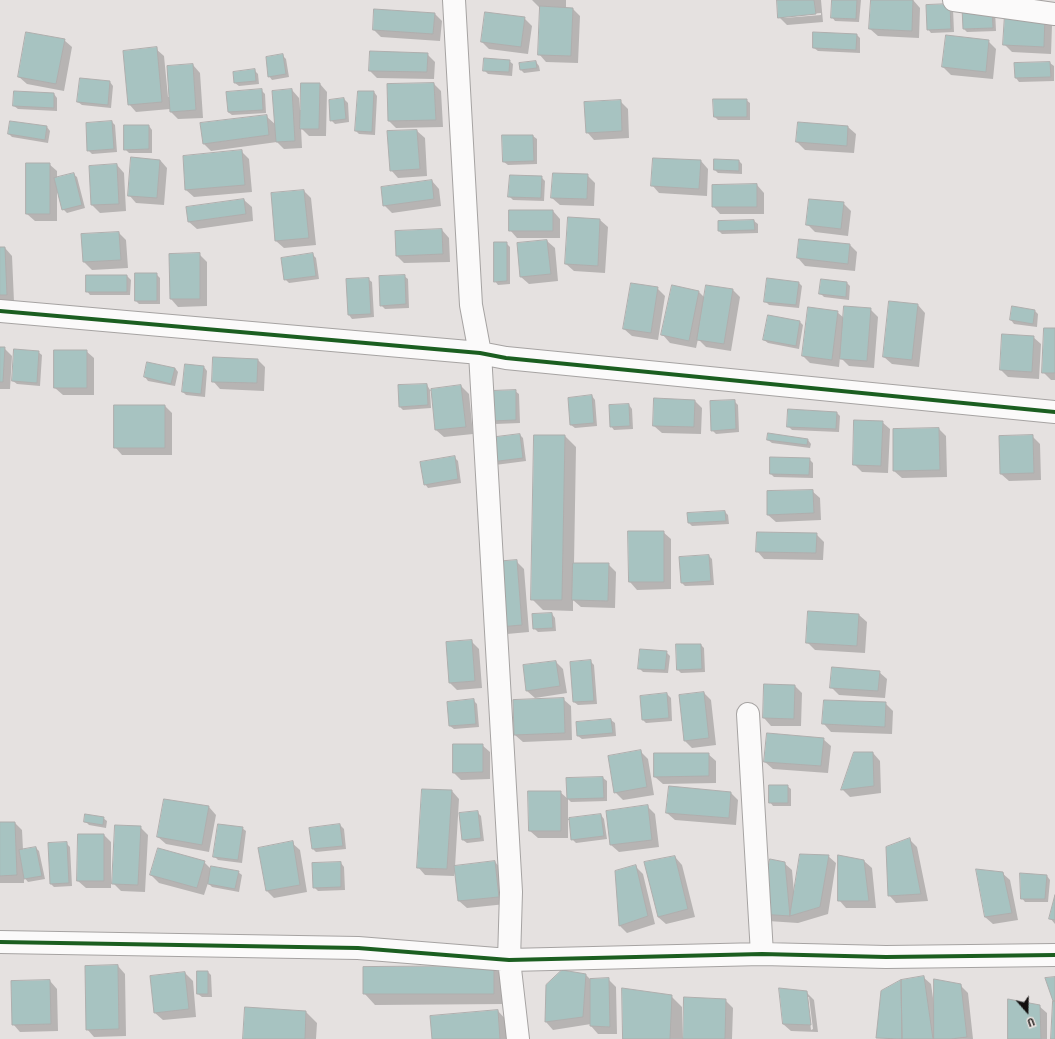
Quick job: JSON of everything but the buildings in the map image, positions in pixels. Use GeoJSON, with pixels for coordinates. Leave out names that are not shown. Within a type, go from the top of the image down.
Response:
{"type":"FeatureCollection","features":[{"type":"Feature","properties":{"kind":"street"},"geometry":{"type":"LineString","coordinates":[[454,0],[471,305],[480,353],[510,892],[509,960],[518,1039]]}},
{"type":"Feature","properties":{"kind":"street"},"geometry":{"type":"LineString","coordinates":[[954,0],[1055,14]]}},
{"type":"Feature","properties":{"kind":"street"},"geometry":{"type":"LineString","coordinates":[[0,311],[480,353],[506,358],[1055,412]]}},
{"type":"Feature","properties":{"kind":"street"},"geometry":{"type":"LineString","coordinates":[[748,714],[762,954]]}},
{"type":"Feature","properties":{"kind":"street"},"geometry":{"type":"LineString","coordinates":[[0,942],[358,948],[509,960],[762,954],[886,957],[1055,955]]}},
{"type":"Feature","properties":{"kind":"cycle path"},"geometry":{"type":"LineString","coordinates":[[0,311],[480,353],[506,358],[1055,412]]}},
{"type":"Feature","properties":{"kind":"cycle path"},"geometry":{"type":"LineString","coordinates":[[0,942],[358,948],[509,960],[762,954],[886,957],[1055,955]]}}]}
